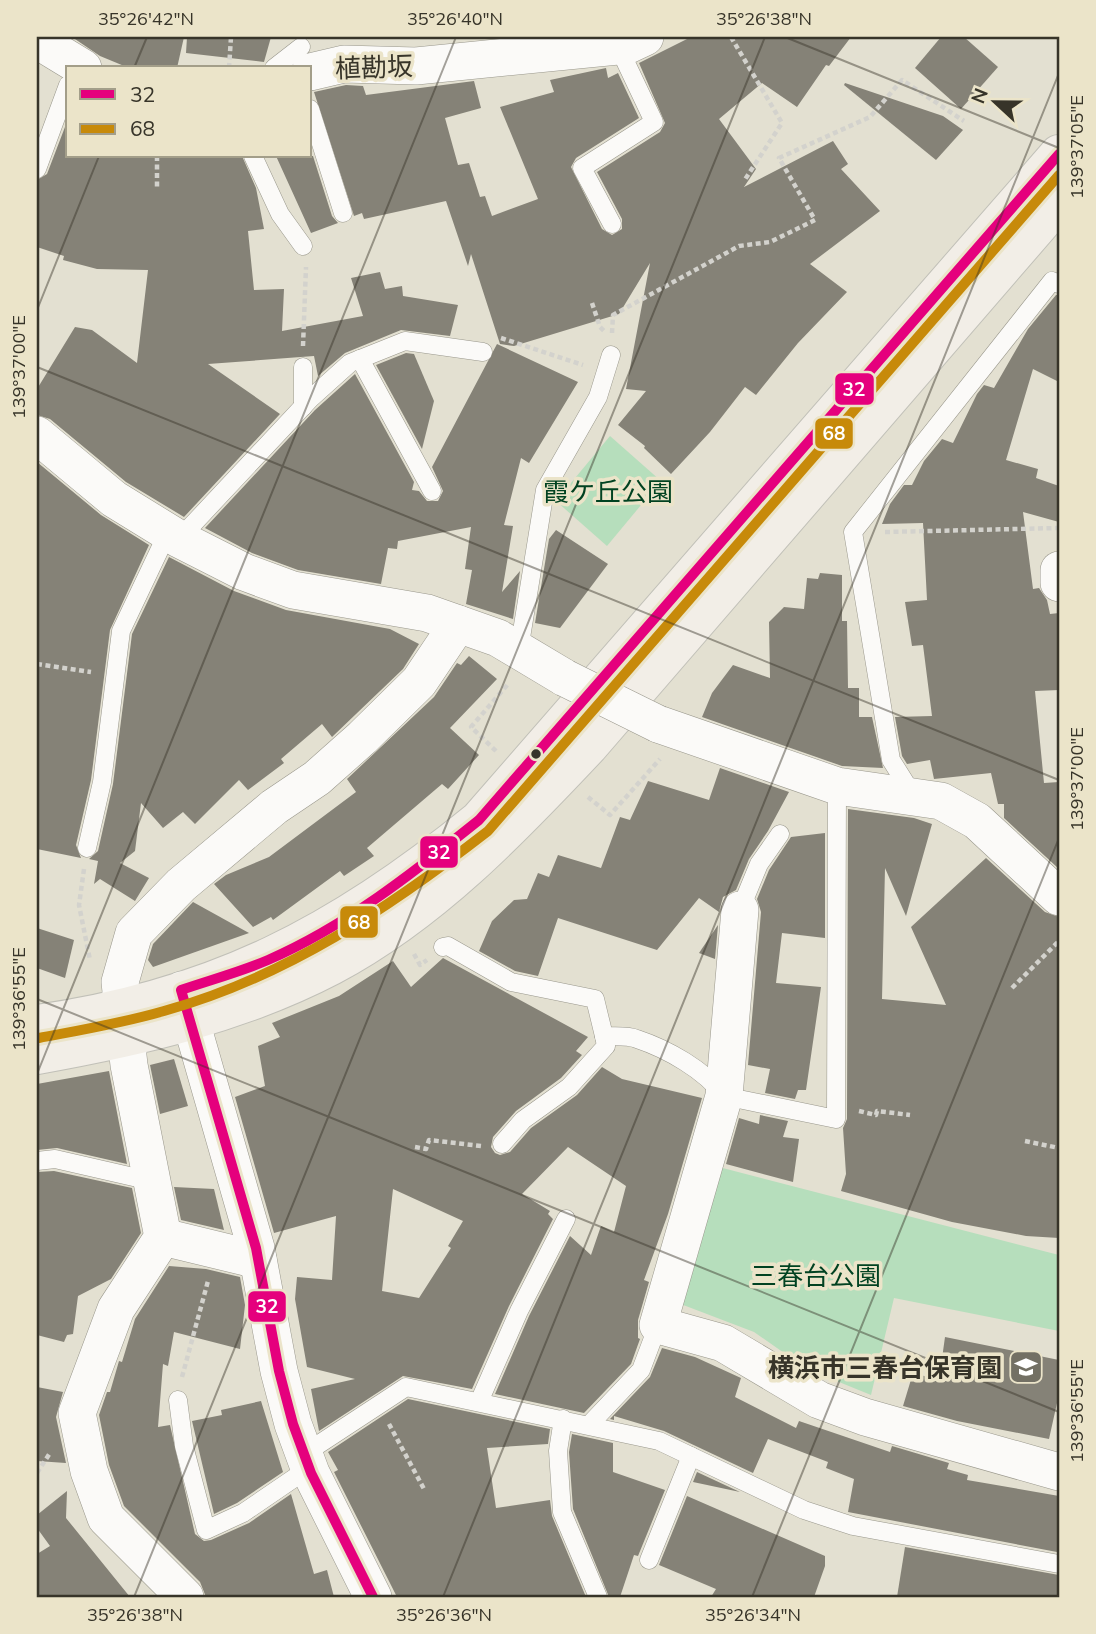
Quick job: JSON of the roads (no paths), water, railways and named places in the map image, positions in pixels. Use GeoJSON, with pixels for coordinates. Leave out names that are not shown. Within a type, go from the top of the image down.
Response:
{"type":"FeatureCollection","features":[{"type":"Feature","properties":{"kind":"main road"},"geometry":{"type":"LineString","coordinates":[[186,1006],[316,936],[421,867],[478,820],[1059,154]]}},
{"type":"Feature","properties":{"kind":"main road"},"geometry":{"type":"LineString","coordinates":[[37,1055],[126,1024],[331,966],[457,877],[515,825],[589,746],[1059,202]]}},
{"type":"Feature","properties":{"kind":"main road"},"geometry":{"type":"LineString","coordinates":[[37,1024],[126,1024]]}},
{"type":"Feature","properties":{"kind":"street"},"geometry":{"type":"LineString","coordinates":[[37,40],[69,66]]}},
{"type":"Feature","properties":{"kind":"street","name":"植勘坂"},"geometry":{"type":"LineString","coordinates":[[305,60],[416,66],[631,41]]}},
{"type":"Feature","properties":{"kind":"street"},"geometry":{"type":"LineString","coordinates":[[37,435],[114,499],[244,572],[293,590],[427,613],[498,638],[565,678],[658,724],[830,795],[941,801],[977,821],[1059,897]]}},
{"type":"Feature","properties":{"kind":"street"},"geometry":{"type":"LineString","coordinates":[[1059,570],[1059,583]]}},
{"type":"Feature","properties":{"kind":"street"},"geometry":{"type":"LineString","coordinates":[[185,1597],[106,1518],[73,1418],[116,1310],[163,1237],[129,1065],[120,982],[134,933],[181,885],[274,807],[317,778],[362,738],[419,682],[458,624]]}},
{"type":"Feature","properties":{"kind":"street"},"geometry":{"type":"LineString","coordinates":[[740,909],[723,1096],[658,1325],[723,1343],[819,1399],[865,1417],[1059,1472]]}},
{"type":"Feature","properties":{"kind":"street"},"geometry":{"type":"LineString","coordinates":[[186,1006],[258,1260],[279,1371],[306,1461],[373,1597]]}},
{"type":"Feature","properties":{"kind":"street"},"geometry":{"type":"LineString","coordinates":[[163,1237],[258,1260]]}},
{"type":"Feature","properties":{"kind":"lane"},"geometry":{"type":"LineString","coordinates":[[611,224],[582,168],[654,122],[631,41]]}},
{"type":"Feature","properties":{"kind":"lane"},"geometry":{"type":"LineString","coordinates":[[282,66],[305,60]]}},
{"type":"Feature","properties":{"kind":"lane"},"geometry":{"type":"LineString","coordinates":[[37,169],[66,97]]}},
{"type":"Feature","properties":{"kind":"lane"},"geometry":{"type":"LineString","coordinates":[[312,115],[343,213]]}},
{"type":"Feature","properties":{"kind":"lane"},"geometry":{"type":"LineString","coordinates":[[254,158],[280,214],[303,246]]}},
{"type":"Feature","properties":{"kind":"lane"},"geometry":{"type":"LineString","coordinates":[[915,798],[891,760],[853,532],[1052,281],[1059,284]]}},
{"type":"Feature","properties":{"kind":"lane"},"geometry":{"type":"LineString","coordinates":[[87,848],[102,782],[121,631],[174,535],[350,363],[405,341],[483,352]]}},
{"type":"Feature","properties":{"kind":"lane"},"geometry":{"type":"LineString","coordinates":[[526,654],[545,490],[598,397],[611,355]]}},
{"type":"Feature","properties":{"kind":"lane"},"geometry":{"type":"LineString","coordinates":[[360,359],[432,491]]}},
{"type":"Feature","properties":{"kind":"lane"},"geometry":{"type":"LineString","coordinates":[[303,367],[303,407]]}},
{"type":"Feature","properties":{"kind":"lane"},"geometry":{"type":"LineString","coordinates":[[604,1036],[635,1038],[668,1052],[715,1084],[723,1096],[836,1119],[830,795]]}},
{"type":"Feature","properties":{"kind":"lane"},"geometry":{"type":"LineString","coordinates":[[740,909],[759,864],[780,834]]}},
{"type":"Feature","properties":{"kind":"lane"},"geometry":{"type":"LineString","coordinates":[[443,947],[448,946],[510,982],[595,999],[606,1046],[569,1087],[523,1120],[502,1144]]}},
{"type":"Feature","properties":{"kind":"lane"},"geometry":{"type":"LineString","coordinates":[[37,1161],[55,1159],[151,1181]]}},
{"type":"Feature","properties":{"kind":"lane"},"geometry":{"type":"LineString","coordinates":[[479,1402],[519,1311],[566,1219]]}},
{"type":"Feature","properties":{"kind":"lane"},"geometry":{"type":"LineString","coordinates":[[590,1424],[641,1370],[658,1325]]}},
{"type":"Feature","properties":{"kind":"lane"},"geometry":{"type":"LineString","coordinates":[[178,1400],[184,1446],[206,1530],[243,1513],[306,1461],[406,1387],[590,1424],[659,1441],[804,1510],[853,1526],[1059,1564]]}},
{"type":"Feature","properties":{"kind":"lane"},"geometry":{"type":"LineString","coordinates":[[563,1419],[558,1451],[562,1512],[569,1536],[598,1597]]}},
{"type":"Feature","properties":{"kind":"lane"},"geometry":{"type":"LineString","coordinates":[[649,1560],[691,1456]]}},
{"type":"Feature","properties":{"kind":"place","name":"横浜市三春台保育園"},"geometry":{"type":"Point","coordinates":[1026,1367]}},
{"type":"Feature","properties":{"kind":"park label","name":"霞ケ丘公園"},"geometry":{"type":"Point","coordinates":[608,491]}},
{"type":"Feature","properties":{"kind":"park label","name":"三春台公園"},"geometry":{"type":"Point","coordinates":[816,1275]}}]}
